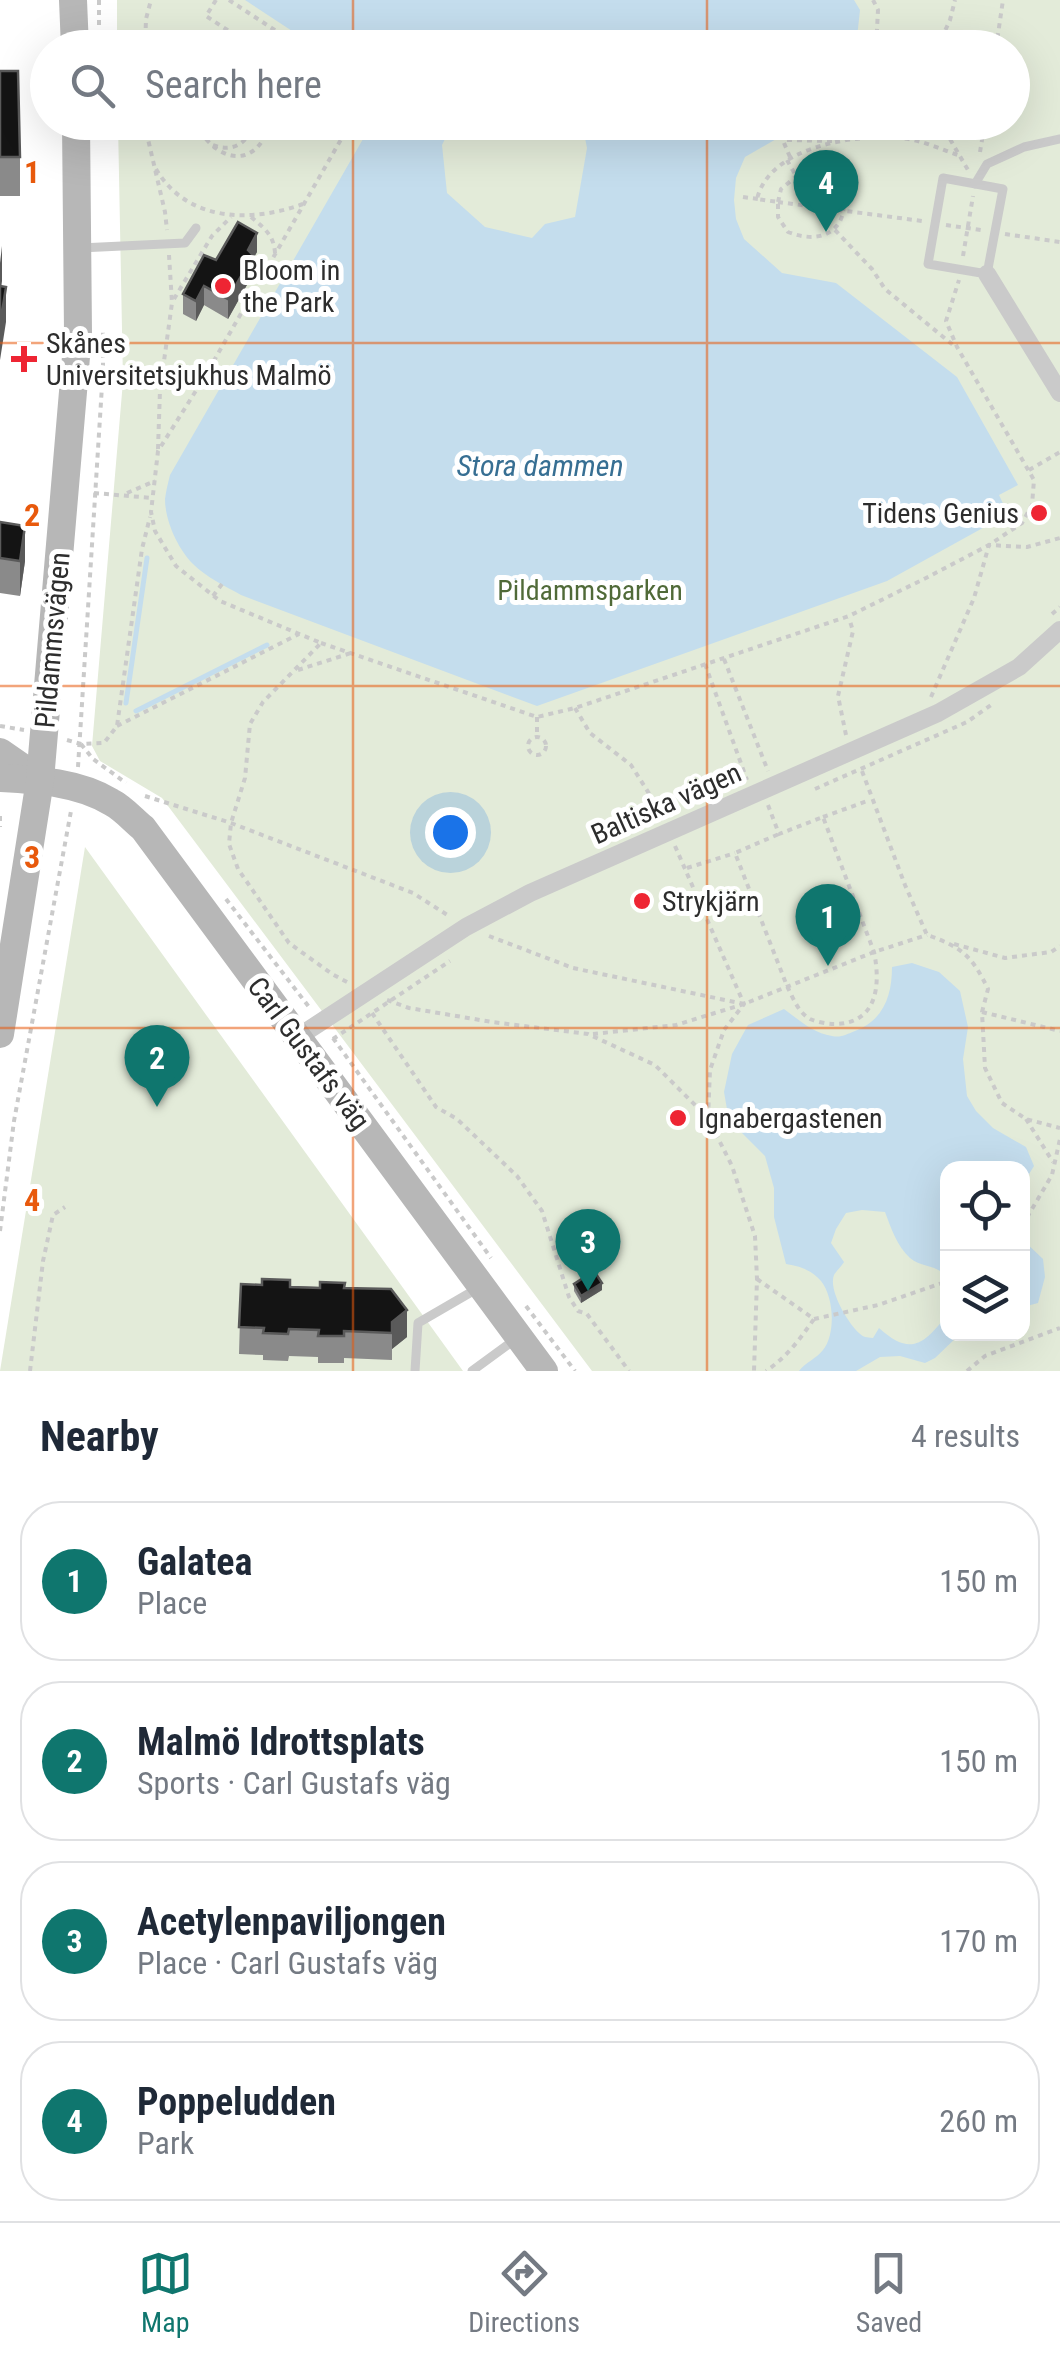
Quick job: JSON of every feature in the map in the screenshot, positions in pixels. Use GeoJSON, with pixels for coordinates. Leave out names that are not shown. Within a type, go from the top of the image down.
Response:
{"type":"FeatureCollection","features":[{"type":"Feature","properties":{"kind":"main road"},"geometry":{"type":"LineString","coordinates":[[74,0],[74,30]]}},
{"type":"Feature","properties":{"kind":"main road","name":"Pildammsvägen"},"geometry":{"type":"LineString","coordinates":[[0,1034],[6,958],[40,780],[78,334],[76,140]]}},
{"type":"Feature","properties":{"kind":"main road","name":"Carl Gustafs väg"},"geometry":{"type":"LineString","coordinates":[[0,752],[40,780]]}},
{"type":"Feature","properties":{"kind":"main road","name":"Carl Gustafs väg"},"geometry":{"type":"LineString","coordinates":[[0,778],[75,787],[111,802],[143,828],[544,1371]]}},
{"type":"Feature","properties":{"kind":"street"},"geometry":{"type":"LineString","coordinates":[[988,274],[1060,392]]}},
{"type":"Feature","properties":{"kind":"street","name":"Baltiska vägen"},"geometry":{"type":"LineString","coordinates":[[298,1037],[466,927],[530,893],[670,832],[755,785],[854,750],[938,713],[1019,667],[1060,630]]}},
{"type":"Feature","properties":{"kind":"lane"},"geometry":{"type":"LineString","coordinates":[[975,184],[988,164],[1024,146],[1060,139]]}},
{"type":"Feature","properties":{"kind":"lane"},"geometry":{"type":"LineString","coordinates":[[943,178],[975,184],[1002,189],[988,274],[928,264],[943,178]]}},
{"type":"Feature","properties":{"kind":"lane"},"geometry":{"type":"LineString","coordinates":[[77,248],[185,243],[196,228]]}},
{"type":"Feature","properties":{"kind":"lane"},"geometry":{"type":"LineString","coordinates":[[414,1371],[418,1323],[482,1286]]}},
{"type":"Feature","properties":{"kind":"lane"},"geometry":{"type":"LineString","coordinates":[[472,1371],[519,1337]]}},
{"type":"Feature","properties":{"kind":"path"},"geometry":{"type":"LineString","coordinates":[[99,0],[99,30]]}},
{"type":"Feature","properties":{"kind":"path"},"geometry":{"type":"LineString","coordinates":[[216,0],[206,16],[227,30]]}},
{"type":"Feature","properties":{"kind":"path"},"geometry":{"type":"LineString","coordinates":[[229,0],[275,30]]}},
{"type":"Feature","properties":{"kind":"path"},"geometry":{"type":"LineString","coordinates":[[873,0],[878,10],[878,30]]}},
{"type":"Feature","properties":{"kind":"path"},"geometry":{"type":"LineString","coordinates":[[945,30],[956,0]]}},
{"type":"Feature","properties":{"kind":"path"},"geometry":{"type":"LineString","coordinates":[[999,30],[1003,0]]}},
{"type":"Feature","properties":{"kind":"path"},"geometry":{"type":"LineString","coordinates":[[147,30],[149,2]]}},
{"type":"Feature","properties":{"kind":"path"},"geometry":{"type":"LineString","coordinates":[[147,140],[165,212]]}},
{"type":"Feature","properties":{"kind":"path"},"geometry":{"type":"LineString","coordinates":[[207,140],[231,157],[245,156],[263,140]]}},
{"type":"Feature","properties":{"kind":"path"},"geometry":{"type":"LineString","coordinates":[[208,140],[220,148],[236,147],[244,140]]}},
{"type":"Feature","properties":{"kind":"path"},"geometry":{"type":"LineString","coordinates":[[158,451],[340,140]]}},
{"type":"Feature","properties":{"kind":"path"},"geometry":{"type":"LineString","coordinates":[[757,199],[760,189],[789,159],[844,140]]}},
{"type":"Feature","properties":{"kind":"path"},"geometry":{"type":"LineString","coordinates":[[909,140],[961,156]]}},
{"type":"Feature","properties":{"kind":"path"},"geometry":{"type":"LineString","coordinates":[[951,140],[975,184]]}},
{"type":"Feature","properties":{"kind":"path"},"geometry":{"type":"LineString","coordinates":[[796,176],[785,141],[837,142]]}},
{"type":"Feature","properties":{"kind":"path"},"geometry":{"type":"LineString","coordinates":[[152,164],[180,197],[202,208],[251,217],[303,204]]}},
{"type":"Feature","properties":{"kind":"path"},"geometry":{"type":"LineString","coordinates":[[796,176],[824,176],[840,191],[843,210],[835,230],[814,239],[788,232],[778,217],[778,202],[781,189],[796,176]]}},
{"type":"Feature","properties":{"kind":"path"},"geometry":{"type":"LineString","coordinates":[[743,197],[968,228]]}},
{"type":"Feature","properties":{"kind":"path"},"geometry":{"type":"LineString","coordinates":[[172,303],[200,250],[234,216]]}},
{"type":"Feature","properties":{"kind":"path"},"geometry":{"type":"LineString","coordinates":[[251,217],[269,233],[275,242],[275,253]]}},
{"type":"Feature","properties":{"kind":"path"},"geometry":{"type":"LineString","coordinates":[[835,230],[872,269],[885,289],[957,348]]}},
{"type":"Feature","properties":{"kind":"path"},"geometry":{"type":"LineString","coordinates":[[1031,238],[1060,242]]}},
{"type":"Feature","properties":{"kind":"path"},"geometry":{"type":"LineString","coordinates":[[200,250],[210,261]]}},
{"type":"Feature","properties":{"kind":"path"},"geometry":{"type":"LineString","coordinates":[[117,726],[155,481],[160,390],[172,303],[168,252]]}},
{"type":"Feature","properties":{"kind":"path"},"geometry":{"type":"LineString","coordinates":[[151,512],[155,532],[176,566],[220,601],[350,654],[537,717],[575,708],[849,616],[989,545],[1022,523],[1032,505],[1034,480],[957,348],[946,321],[957,290]]}},
{"type":"Feature","properties":{"kind":"path"},"geometry":{"type":"LineString","coordinates":[[0,1231],[14,1121],[81,744],[103,370],[102,317]]}},
{"type":"Feature","properties":{"kind":"path"},"geometry":{"type":"LineString","coordinates":[[1029,470],[1060,452]]}},
{"type":"Feature","properties":{"kind":"path"},"geometry":{"type":"LineString","coordinates":[[123,494],[155,481]]}},
{"type":"Feature","properties":{"kind":"path"},"geometry":{"type":"LineString","coordinates":[[94,492],[152,498]]}},
{"type":"Feature","properties":{"kind":"path"},"geometry":{"type":"LineString","coordinates":[[989,545],[1028,547],[1060,538]]}},
{"type":"Feature","properties":{"kind":"path"},"geometry":{"type":"LineString","coordinates":[[930,700],[974,598],[989,545]]}},
{"type":"Feature","properties":{"kind":"path"},"geometry":{"type":"LineString","coordinates":[[213,596],[222,584]]}},
{"type":"Feature","properties":{"kind":"path"},"geometry":{"type":"LineString","coordinates":[[849,616],[854,631],[838,696],[845,733],[927,935]]}},
{"type":"Feature","properties":{"kind":"path"},"geometry":{"type":"LineString","coordinates":[[81,744],[104,743],[117,726],[299,634]]}},
{"type":"Feature","properties":{"kind":"path"},"geometry":{"type":"LineString","coordinates":[[321,643],[263,702],[250,724],[245,778],[229,844],[238,869],[290,943],[332,974],[366,992],[410,1008],[588,1034],[676,1026],[927,935],[1005,958],[1051,952],[1060,946]]}},
{"type":"Feature","properties":{"kind":"path"},"geometry":{"type":"LineString","coordinates":[[292,673],[350,654]]}},
{"type":"Feature","properties":{"kind":"path"},"geometry":{"type":"LineString","coordinates":[[724,658],[768,770]]}},
{"type":"Feature","properties":{"kind":"path"},"geometry":{"type":"LineString","coordinates":[[705,664],[778,834]]}},
{"type":"Feature","properties":{"kind":"path"},"geometry":{"type":"LineString","coordinates":[[815,789],[967,722],[998,701]]}},
{"type":"Feature","properties":{"kind":"path"},"geometry":{"type":"LineString","coordinates":[[575,708],[590,733],[631,765],[642,779],[670,832]]}},
{"type":"Feature","properties":{"kind":"path"},"geometry":{"type":"LineString","coordinates":[[537,717],[537,737]]}},
{"type":"Feature","properties":{"kind":"path"},"geometry":{"type":"LineString","coordinates":[[145,796],[232,823],[414,893],[466,927]]}},
{"type":"Feature","properties":{"kind":"path"},"geometry":{"type":"LineString","coordinates":[[685,868],[735,853],[872,799]]}},
{"type":"Feature","properties":{"kind":"path"},"geometry":{"type":"LineString","coordinates":[[0,816],[0,827]]}},
{"type":"Feature","properties":{"kind":"path"},"geometry":{"type":"LineString","coordinates":[[735,853],[797,1006],[810,1019],[826,1024],[858,1018],[869,1008],[877,988],[878,970],[823,817]]}},
{"type":"Feature","properties":{"kind":"path"},"geometry":{"type":"LineString","coordinates":[[678,852],[744,1004]]}},
{"type":"Feature","properties":{"kind":"path"},"geometry":{"type":"LineString","coordinates":[[496,929],[488,935],[573,968],[744,1004]]}},
{"type":"Feature","properties":{"kind":"path"},"geometry":{"type":"LineString","coordinates":[[952,944],[977,966],[988,989],[982,1012],[985,1068],[1002,1102],[1026,1120],[1054,1165]]}},
{"type":"Feature","properties":{"kind":"path"},"geometry":{"type":"LineString","coordinates":[[450,961],[334,1039],[491,1258]]}},
{"type":"Feature","properties":{"kind":"path"},"geometry":{"type":"LineString","coordinates":[[708,1118],[710,1070],[724,1030],[744,1004]]}},
{"type":"Feature","properties":{"kind":"path"},"geometry":{"type":"LineString","coordinates":[[982,1012],[1060,1031]]}},
{"type":"Feature","properties":{"kind":"path"},"geometry":{"type":"LineString","coordinates":[[372,1013],[436,1108],[457,1120],[517,1176],[542,1212],[569,1298],[587,1314],[630,1371]]}},
{"type":"Feature","properties":{"kind":"path"},"geometry":{"type":"LineString","coordinates":[[588,1034],[654,1065],[708,1118],[732,1166],[755,1236],[754,1371]]}},
{"type":"Feature","properties":{"kind":"path"},"geometry":{"type":"LineString","coordinates":[[1026,1120],[1060,1128]]}},
{"type":"Feature","properties":{"kind":"path"},"geometry":{"type":"LineString","coordinates":[[1030,1213],[1052,1174],[1060,1139]]}},
{"type":"Feature","properties":{"kind":"path"},"geometry":{"type":"LineString","coordinates":[[30,1371],[43,1261],[53,1215],[65,1207]]}},
{"type":"Feature","properties":{"kind":"path"},"geometry":{"type":"LineString","coordinates":[[757,1279],[814,1319]]}},
{"type":"Feature","properties":{"kind":"path"},"geometry":{"type":"LineString","coordinates":[[766,1371],[796,1345],[814,1319],[878,1305],[940,1283]]}},
{"type":"Feature","properties":{"kind":"path"},"geometry":{"type":"LineString","coordinates":[[523,1302],[576,1371]]}},
{"type":"Feature","properties":{"kind":"path"},"geometry":{"type":"LineString","coordinates":[[968,1371],[986,1356],[1060,1328]]}},
{"type":"Feature","properties":{"kind":"green space","name":"Pildammsparken"},"geometry":{"type":"Polygon","coordinates":[[[117,0],[1060,0],[1060,1371],[592,1371],[162,798],[100,761],[92,746],[123,381],[118,140],[1030,140],[1030,30],[117,30],[117,0]]]}},
{"type":"Feature","properties":{"kind":"green space"},"geometry":{"type":"Polygon","coordinates":[[[85,847],[463,1371],[0,1371],[85,847]]]}},
{"type":"Feature","properties":{"kind":"water"},"geometry":{"type":"Polygon","coordinates":[[[245,0],[854,0],[860,10],[858,30],[291,30],[245,0]]]}},
{"type":"Feature","properties":{"kind":"water","name":"Stora dammen"},"geometry":{"type":"Polygon","coordinates":[[[362,140],[444,140],[447,193],[485,227],[532,238],[545,224],[575,217],[585,140],[774,140],[745,157],[736,178],[736,219],[744,239],[782,273],[836,283],[957,377],[1018,485],[999,495],[1008,514],[887,581],[537,706],[241,595],[210,577],[187,558],[170,525],[165,499],[170,475],[362,140]]]}},
{"type":"Feature","properties":{"kind":"water"},"geometry":{"type":"Polygon","coordinates":[[[912,963],[939,972],[960,991],[968,1027],[963,1059],[967,1096],[993,1128],[1026,1147],[1034,1166],[1030,1173],[1030,1161],[940,1161],[940,1271],[905,1253],[885,1212],[846,1213],[831,1243],[844,1262],[833,1281],[840,1306],[855,1328],[862,1336],[873,1338],[879,1328],[909,1344],[924,1340],[940,1323],[940,1341],[953,1341],[925,1363],[900,1356],[880,1357],[856,1371],[799,1371],[827,1343],[832,1325],[831,1306],[817,1277],[786,1264],[765,1156],[728,1115],[724,1092],[732,1054],[748,1025],[784,1009],[812,1029],[832,1036],[865,1026],[884,1005],[892,967],[912,963]]]}},
{"type":"Feature","properties":{"kind":"water"},"geometry":{"type":"Polygon","coordinates":[[[1030,1247],[1043,1259],[1045,1277],[1038,1303],[1030,1305],[1030,1247]]]}},
{"type":"Feature","properties":{"kind":"building"},"geometry":{"type":"Polygon","coordinates":[[[0,71],[18,71],[20,157],[0,157],[0,71]]]}},
{"type":"Feature","properties":{"kind":"building"},"geometry":{"type":"Polygon","coordinates":[[[238,222],[257,233],[248,250],[253,255],[228,299],[204,286],[196,301],[183,294],[204,255],[216,260],[238,222]]]}},
{"type":"Feature","properties":{"kind":"building"},"geometry":{"type":"Polygon","coordinates":[[[0,286],[6,287],[0,325],[0,286]]]}},
{"type":"Feature","properties":{"kind":"building"},"geometry":{"type":"Polygon","coordinates":[[[0,522],[25,526],[20,561],[0,558],[0,522]]]}},
{"type":"Feature","properties":{"kind":"building"},"geometry":{"type":"Polygon","coordinates":[[[594,1271],[602,1283],[581,1296],[574,1284],[594,1271]]]}},
{"type":"Feature","properties":{"kind":"building"},"geometry":{"type":"Polygon","coordinates":[[[262,1279],[290,1280],[290,1287],[320,1288],[320,1282],[345,1283],[344,1288],[391,1289],[407,1310],[392,1322],[392,1333],[344,1331],[344,1336],[318,1336],[319,1330],[289,1329],[288,1334],[239,1327],[241,1284],[262,1285],[262,1279]]]}},
{"type":"Feature","properties":{"kind":"waterway"},"geometry":{"type":"LineString","coordinates":[[126,703],[147,558]]}},
{"type":"Feature","properties":{"kind":"waterway"},"geometry":{"type":"LineString","coordinates":[[136,711],[267,645]]}},
{"type":"Feature","properties":{"kind":"place","name":"Poppeludden"},"geometry":{"type":"Point","coordinates":[826,232]}},
{"type":"Feature","properties":{"kind":"place","name":"Bloom in the Park"},"geometry":{"type":"Point","coordinates":[223,286]}},
{"type":"Feature","properties":{"kind":"place","name":"Skånes Universitetsjukhus Malmö"},"geometry":{"type":"Point","coordinates":[24,359]}},
{"type":"Feature","properties":{"kind":"place","name":"Tidens Genius"},"geometry":{"type":"Point","coordinates":[1039,513]}},
{"type":"Feature","properties":{"kind":"place","name":"Strykjärn"},"geometry":{"type":"Point","coordinates":[642,901]}},
{"type":"Feature","properties":{"kind":"place","name":"Galatea"},"geometry":{"type":"Point","coordinates":[828,966]}},
{"type":"Feature","properties":{"kind":"place","name":"Malmö Idrottsplats"},"geometry":{"type":"Point","coordinates":[157,1107]}},
{"type":"Feature","properties":{"kind":"place","name":"Ignabergastenen"},"geometry":{"type":"Point","coordinates":[678,1118]}},
{"type":"Feature","properties":{"kind":"place","name":"Acetylenpaviljongen"},"geometry":{"type":"Point","coordinates":[588,1291]}}]}
